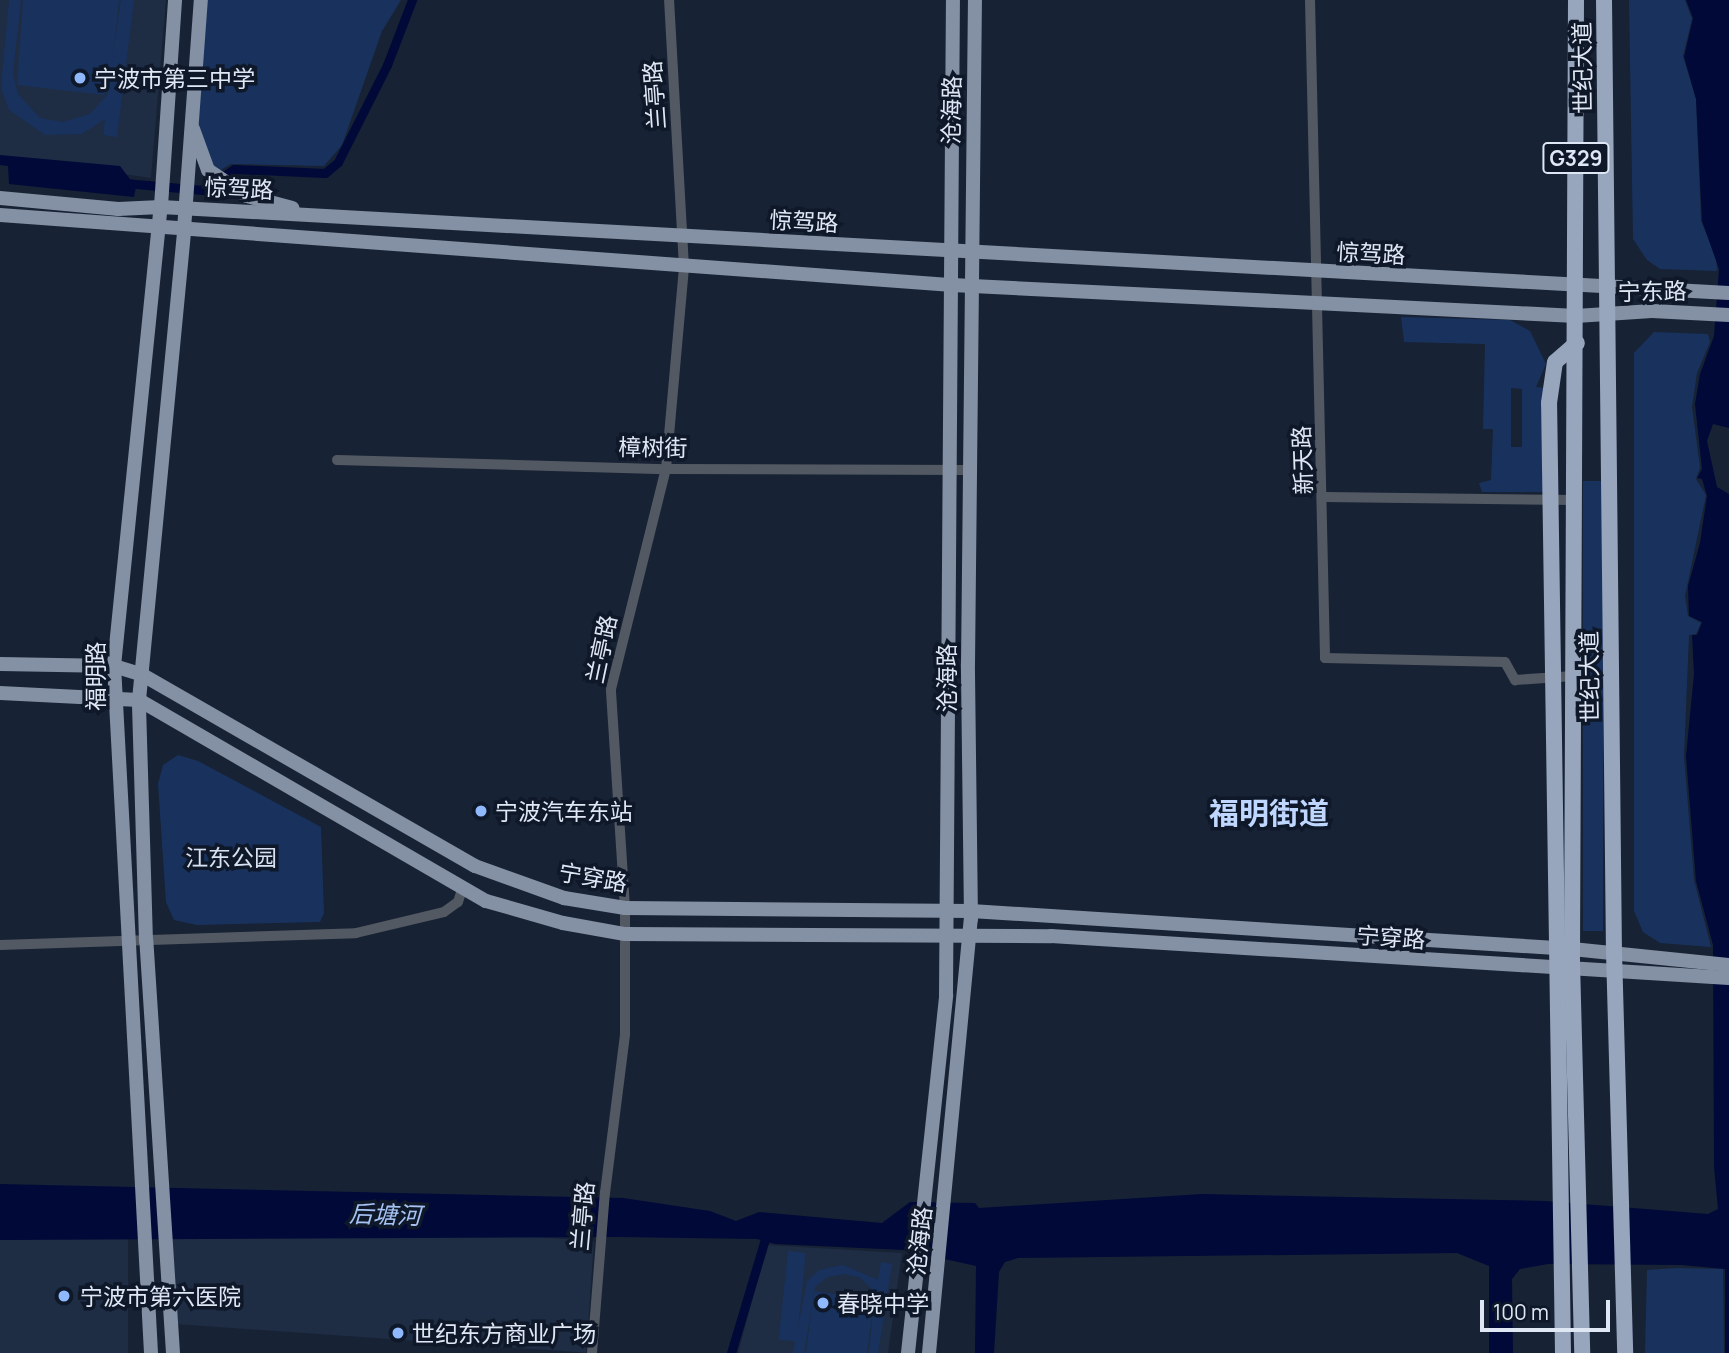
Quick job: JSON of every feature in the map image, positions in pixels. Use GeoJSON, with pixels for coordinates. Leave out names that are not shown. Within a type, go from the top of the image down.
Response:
{"type":"FeatureCollection","features":[{"type":"Feature","properties":{"kind":"highway","name":"世纪大道"},"geometry":{"type":"LineString","coordinates":[[1564,948],[1574,676],[1576,0]]}},
{"type":"Feature","properties":{"kind":"highway","name":"世纪大道"},"geometry":{"type":"LineString","coordinates":[[1604,0],[1614,952],[1625,1353]]}},
{"type":"Feature","properties":{"kind":"highway"},"geometry":{"type":"LineString","coordinates":[[1577,343],[1555,362],[1549,403],[1554,677],[1564,948],[1581,1171],[1582,1353]]}},
{"type":"Feature","properties":{"kind":"highway"},"geometry":{"type":"LineString","coordinates":[[1563,1353],[1559,1180],[1565,971]]}},
{"type":"Feature","properties":{"kind":"main road","name":"福明路"},"geometry":{"type":"LineString","coordinates":[[151,1353],[114,666],[161,206],[174,0]]}},
{"type":"Feature","properties":{"kind":"main road","name":"福明路"},"geometry":{"type":"LineString","coordinates":[[173,1353],[158,1158],[146,941],[139,700],[184,229],[201,0]]}},
{"type":"Feature","properties":{"kind":"main road","name":"沧海路"},"geometry":{"type":"LineString","coordinates":[[908,1353],[946,995],[953,0]]}},
{"type":"Feature","properties":{"kind":"main road","name":"沧海路"},"geometry":{"type":"LineString","coordinates":[[929,1353],[947,1188],[971,911],[969,470],[975,0]]}},
{"type":"Feature","properties":{"kind":"main road"},"geometry":{"type":"LineString","coordinates":[[192,124],[213,174],[247,196],[324,216]]}},
{"type":"Feature","properties":{"kind":"main road","name":"惊驾路"},"geometry":{"type":"LineString","coordinates":[[0,198],[117,209],[161,206],[685,238],[1577,287],[1607,286]]}},
{"type":"Feature","properties":{"kind":"main road","name":"惊驾路"},"geometry":{"type":"LineString","coordinates":[[0,215],[952,285],[1576,316]]}},
{"type":"Feature","properties":{"kind":"main road","name":"宁东路"},"geometry":{"type":"LineString","coordinates":[[1607,286],[1729,293]]}},
{"type":"Feature","properties":{"kind":"main road","name":"宁东路"},"geometry":{"type":"LineString","coordinates":[[1576,316],[1652,311],[1729,315]]}},
{"type":"Feature","properties":{"kind":"main road","name":"宁穿路"},"geometry":{"type":"LineString","coordinates":[[0,664],[114,666],[141,674],[475,866],[564,898],[625,908],[971,911],[1564,948],[1614,952],[1687,971],[1729,978]]}},
{"type":"Feature","properties":{"kind":"main road"},"geometry":{"type":"LineString","coordinates":[[0,693],[139,700],[463,887],[516,909],[625,933],[970,933]]}},
{"type":"Feature","properties":{"kind":"main road","name":"宁穿路"},"geometry":{"type":"LineString","coordinates":[[970,933],[1051,936],[1565,971],[1687,971],[1729,965]]}},
{"type":"Feature","properties":{"kind":"street","name":"兰亭路"},"geometry":{"type":"LineString","coordinates":[[592,1353],[604,1203],[625,1034],[625,908],[611,689],[666,469],[684,267],[685,238],[669,0]]}},
{"type":"Feature","properties":{"kind":"street","name":"新天路"},"geometry":{"type":"LineString","coordinates":[[1310,0],[1315,272],[1325,497],[1325,658],[1505,662],[1515,680],[1574,676]]}},
{"type":"Feature","properties":{"kind":"street","name":"樟树街"},"geometry":{"type":"LineString","coordinates":[[337,460],[666,469],[969,470]]}},
{"type":"Feature","properties":{"kind":"street"},"geometry":{"type":"LineString","coordinates":[[1325,497],[1575,500]]}},
{"type":"Feature","properties":{"kind":"street"},"geometry":{"type":"LineString","coordinates":[[0,945],[356,933],[394,927],[444,912],[458,902],[463,887]]}},
{"type":"Feature","properties":{"kind":"shaded area","name":"宁波市第三中学"},"geometry":{"type":"Polygon","coordinates":[[[0,0],[166,0],[151,178],[0,156],[0,0]]]}},
{"type":"Feature","properties":{"kind":"shaded area"},"geometry":{"type":"Polygon","coordinates":[[[173,1212],[594,1241],[586,1353],[165,1323],[173,1212]]]}},
{"type":"Feature","properties":{"kind":"shaded area","name":"宁波市第六医院"},"geometry":{"type":"Polygon","coordinates":[[[0,1239],[128,1239],[128,1353],[0,1353],[0,1239]]]}},
{"type":"Feature","properties":{"kind":"shaded area","name":"春晓中学"},"geometry":{"type":"Polygon","coordinates":[[[767,1245],[902,1253],[888,1353],[738,1353],[767,1245]]]}},
{"type":"Feature","properties":{"kind":"green space"},"geometry":{"type":"Polygon","coordinates":[[[9,0],[21,0],[13,74],[18,94],[40,118],[63,122],[90,114],[107,95],[121,0],[134,0],[117,137],[103,135],[105,119],[82,134],[45,135],[9,110],[1,88],[9,0]]]}},
{"type":"Feature","properties":{"kind":"green space"},"geometry":{"type":"Polygon","coordinates":[[[23,0],[119,0],[110,85],[104,95],[17,85],[23,0]]]}},
{"type":"Feature","properties":{"kind":"green space"},"geometry":{"type":"Polygon","coordinates":[[[206,0],[401,0],[382,31],[342,145],[324,166],[231,164],[215,173],[193,124],[206,0]]]}},
{"type":"Feature","properties":{"kind":"green space"},"geometry":{"type":"Polygon","coordinates":[[[1629,0],[1685,0],[1692,19],[1683,56],[1696,99],[1701,221],[1716,256],[1717,271],[1660,269],[1647,260],[1633,239],[1629,0]]]}},
{"type":"Feature","properties":{"kind":"green space"},"geometry":{"type":"Polygon","coordinates":[[[1401,317],[1510,320],[1530,331],[1546,364],[1536,387],[1546,388],[1545,492],[1482,492],[1479,483],[1491,480],[1493,429],[1483,429],[1485,344],[1404,342],[1401,317]],[[1511,388],[1511,447],[1522,447],[1522,389],[1511,388]]]}},
{"type":"Feature","properties":{"kind":"green space"},"geometry":{"type":"Polygon","coordinates":[[[1654,332],[1708,334],[1710,342],[1697,373],[1692,407],[1700,467],[1696,479],[1706,495],[1685,596],[1688,616],[1701,623],[1696,634],[1689,635],[1684,756],[1694,880],[1711,947],[1660,943],[1643,932],[1634,911],[1634,353],[1654,332]]]}},
{"type":"Feature","properties":{"kind":"green space"},"geometry":{"type":"Polygon","coordinates":[[[1583,481],[1603,481],[1603,931],[1583,931],[1583,481]]]}},
{"type":"Feature","properties":{"kind":"green space","name":"江东公园"},"geometry":{"type":"Polygon","coordinates":[[[178,755],[198,761],[321,827],[324,913],[320,922],[197,925],[174,920],[166,902],[158,784],[163,765],[178,755]]]}},
{"type":"Feature","properties":{"kind":"green space"},"geometry":{"type":"Polygon","coordinates":[[[788,1251],[806,1253],[797,1341],[779,1340],[788,1251]]]}},
{"type":"Feature","properties":{"kind":"green space"},"geometry":{"type":"Polygon","coordinates":[[[881,1262],[892,1264],[878,1353],[869,1353],[875,1293],[861,1278],[845,1274],[827,1277],[815,1287],[804,1353],[793,1353],[807,1281],[819,1270],[843,1265],[878,1280],[881,1262]]]}},
{"type":"Feature","properties":{"kind":"green space"},"geometry":{"type":"Polygon","coordinates":[[[1723,1269],[1724,1353],[1645,1353],[1647,1270],[1723,1269]]]}},
{"type":"Feature","properties":{"kind":"green space"},"geometry":{"type":"Polygon","coordinates":[[[814,1291],[874,1300],[867,1353],[806,1353],[814,1291]]]}},
{"type":"Feature","properties":{"kind":"water","name":"后塘河"},"geometry":{"type":"Polygon","coordinates":[[[1686,0],[1729,0],[1729,428],[1713,424],[1707,441],[1717,487],[1729,494],[1729,1353],[1725,1353],[1725,1269],[1682,1265],[1548,1264],[1520,1269],[1512,1279],[1513,1353],[1489,1353],[1489,1266],[1457,1253],[1018,1258],[1005,1262],[999,1272],[994,1353],[975,1353],[976,1266],[904,1250],[775,1244],[757,1239],[619,1237],[0,1240],[0,1184],[623,1198],[710,1211],[736,1221],[759,1212],[882,1223],[910,1202],[975,1203],[979,1208],[1202,1194],[1546,1201],[1708,1214],[1718,1209],[1714,1167],[1713,945],[1696,881],[1686,756],[1694,674],[1692,635],[1697,635],[1702,622],[1689,616],[1688,586],[1700,543],[1707,496],[1702,479],[1697,478],[1702,469],[1695,404],[1700,374],[1714,336],[1719,269],[1702,221],[1696,99],[1684,57],[1693,18],[1686,0]]]}},
{"type":"Feature","properties":{"kind":"water"},"geometry":{"type":"Polygon","coordinates":[[[0,155],[120,166],[136,187],[134,197],[9,184],[8,166],[0,165],[0,155]]]}},
{"type":"Feature","properties":{"kind":"waterway"},"geometry":{"type":"LineString","coordinates":[[125,183],[203,190],[234,169],[325,173],[338,162],[387,65],[412,0]]}},
{"type":"Feature","properties":{"kind":"waterway"},"geometry":{"type":"LineString","coordinates":[[731,1353],[768,1229]]}},
{"type":"Feature","properties":{"kind":"place","name":"宁波市第三中学"},"geometry":{"type":"Point","coordinates":[80,78]}},
{"type":"Feature","properties":{"kind":"place","name":"宁波汽车东站"},"geometry":{"type":"Point","coordinates":[481,811]}},
{"type":"Feature","properties":{"kind":"place","name":"宁波市第六医院"},"geometry":{"type":"Point","coordinates":[64,1296]}},
{"type":"Feature","properties":{"kind":"place","name":"春晓中学"},"geometry":{"type":"Point","coordinates":[823,1303]}},
{"type":"Feature","properties":{"kind":"place","name":"世纪东方商业广场"},"geometry":{"type":"Point","coordinates":[398,1333]}},
{"type":"Feature","properties":{"kind":"district","name":"福明街道"},"geometry":{"type":"Point","coordinates":[1269,813]}}]}
